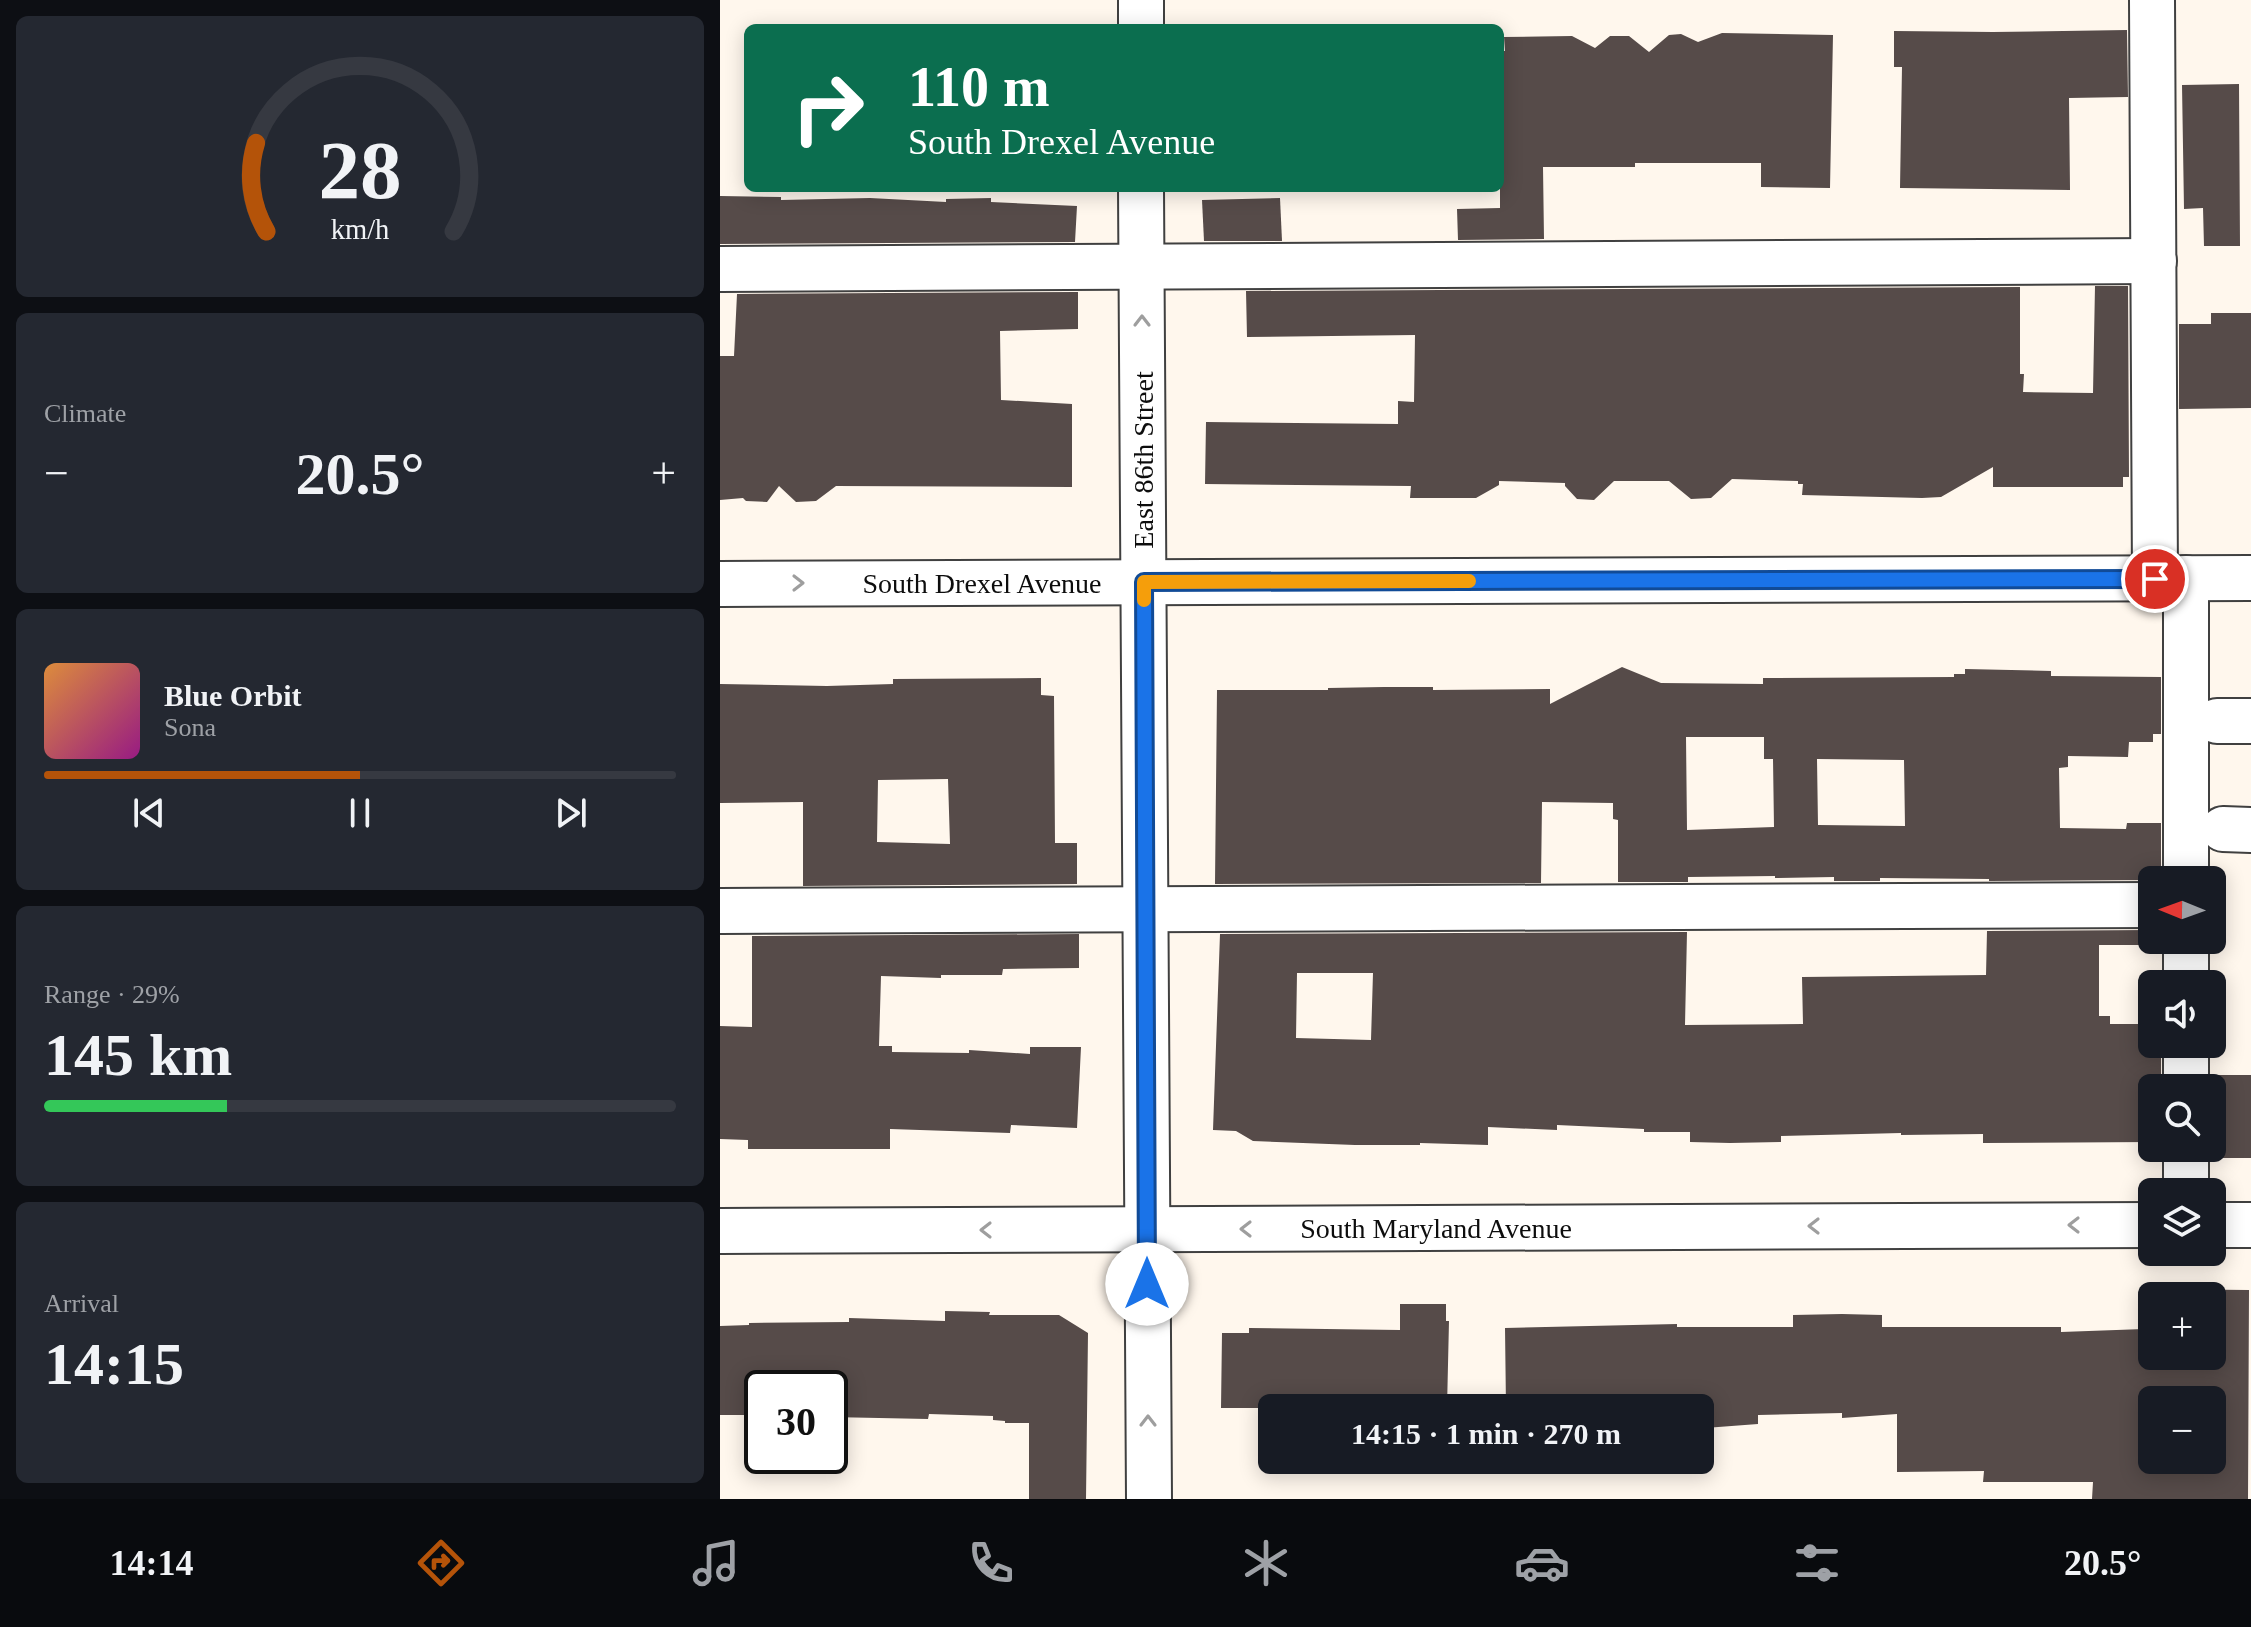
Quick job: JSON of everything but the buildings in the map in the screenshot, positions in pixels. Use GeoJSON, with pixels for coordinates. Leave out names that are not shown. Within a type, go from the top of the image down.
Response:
{"type":"FeatureCollection","features":[{"type":"Feature","properties":{"kind":"street"},"geometry":{"type":"LineString","coordinates":[[1141,0],[1141,24]]}},
{"type":"Feature","properties":{"kind":"street"},"geometry":{"type":"LineString","coordinates":[[2152,0],[2154,261],[2185,866]]}},
{"type":"Feature","properties":{"kind":"street","name":"East 86th Street"},"geometry":{"type":"LineString","coordinates":[[1141,192],[1149,1499]]}},
{"type":"Feature","properties":{"kind":"street"},"geometry":{"type":"LineString","coordinates":[[720,269],[2154,261]]}},
{"type":"Feature","properties":{"kind":"street","name":"South Drexel Avenue"},"geometry":{"type":"LineString","coordinates":[[720,584],[2251,578]]}},
{"type":"Feature","properties":{"kind":"street"},"geometry":{"type":"LineString","coordinates":[[720,911],[2138,905]]}},
{"type":"Feature","properties":{"kind":"street","name":"South Maryland Avenue"},"geometry":{"type":"LineString","coordinates":[[720,1231],[2138,1225]]}},
{"type":"Feature","properties":{"kind":"street"},"geometry":{"type":"LineString","coordinates":[[2226,1225],[2251,1225]]}},
{"type":"Feature","properties":{"kind":"slow traffic"},"geometry":{"type":"LineString","coordinates":[[1144,600],[1144,582],[1469,581]]}},
{"type":"Feature","properties":{"kind":"route"},"geometry":{"type":"LineString","coordinates":[[1147,1284],[1144,582],[2155,579]]}}]}
